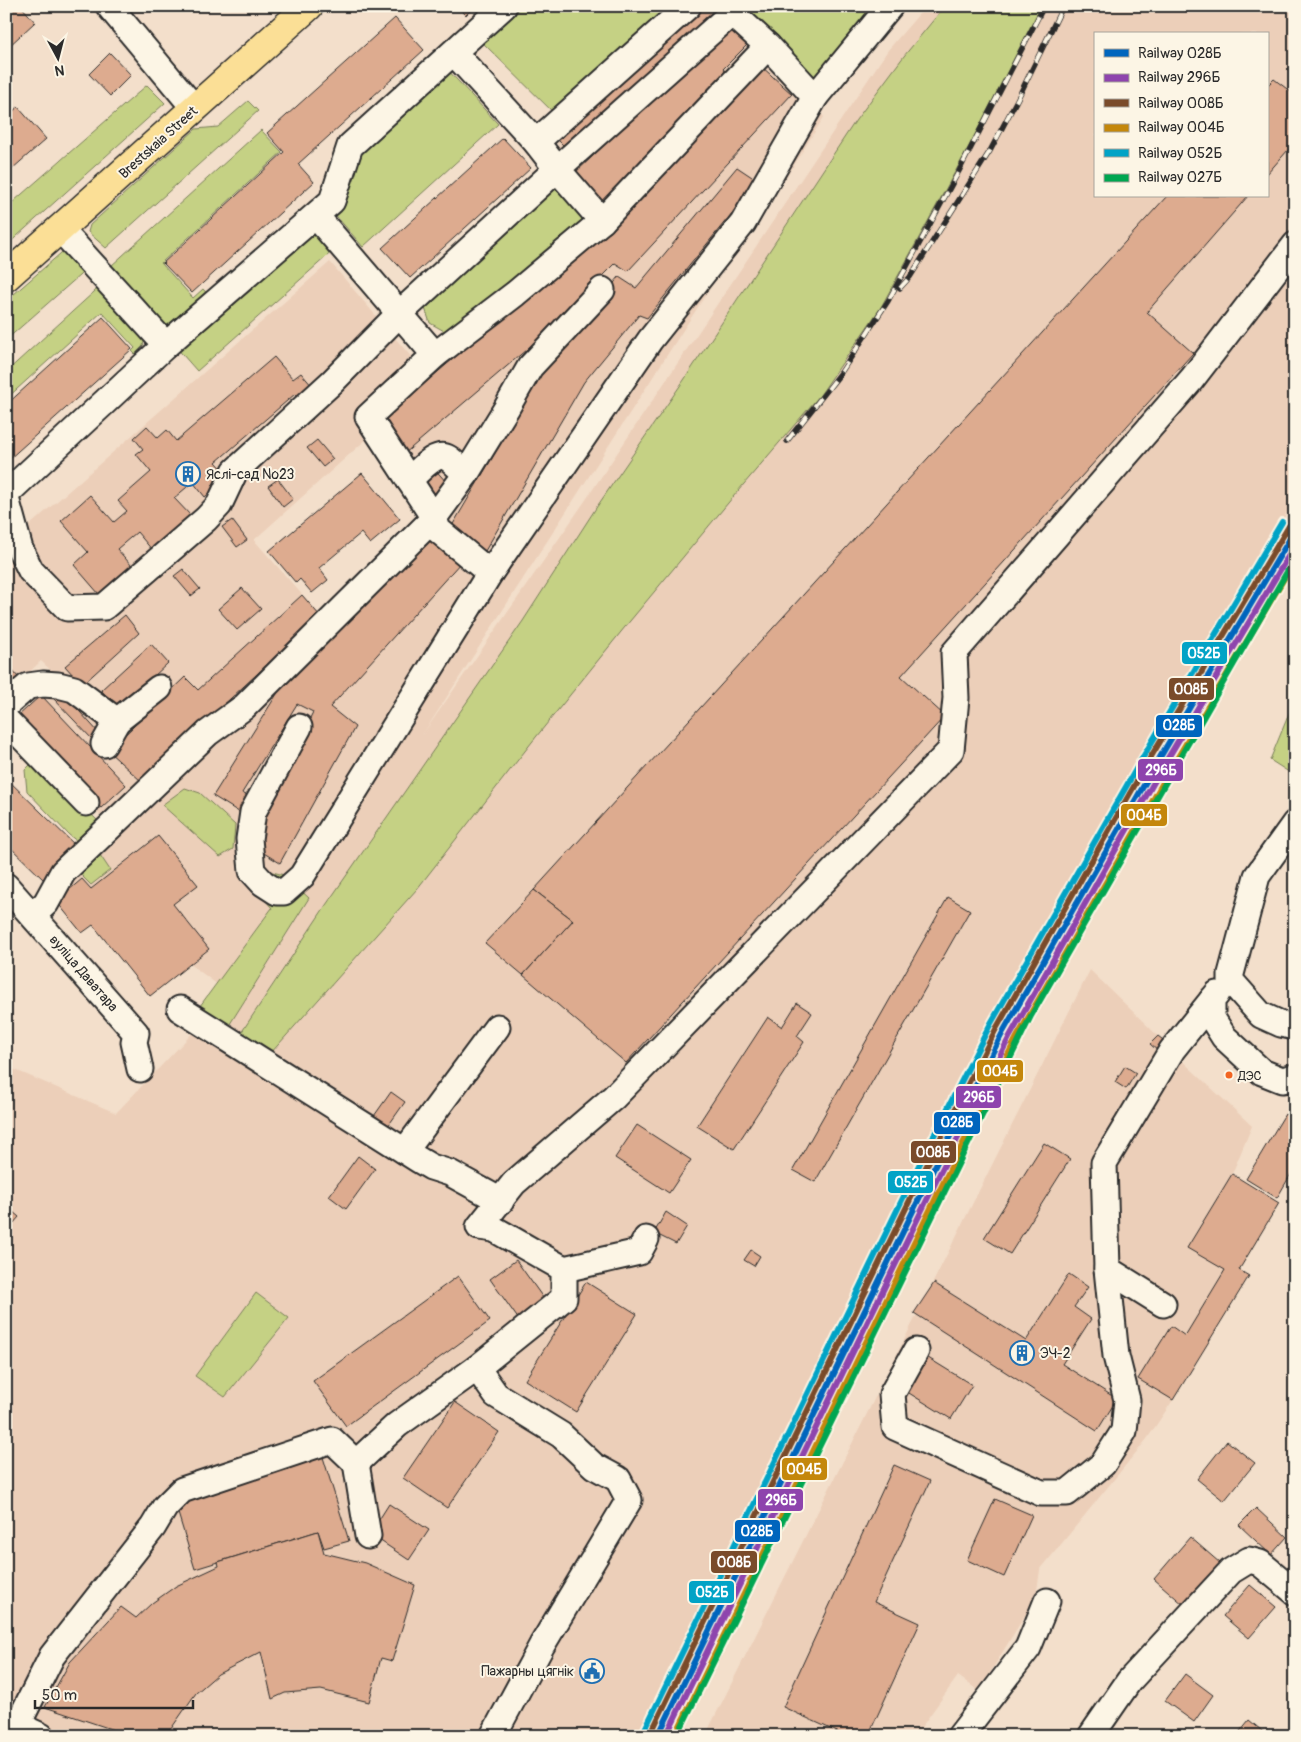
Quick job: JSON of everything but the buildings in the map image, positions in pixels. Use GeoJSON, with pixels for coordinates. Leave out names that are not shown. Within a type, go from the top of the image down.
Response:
{"type":"FeatureCollection","features":[{"type":"Feature","properties":{"kind":"main road","name":"Brestskaia Street"},"geometry":{"type":"LineString","coordinates":[[6,277],[61,230],[309,6]]}},
{"type":"Feature","properties":{"kind":"street"},"geometry":{"type":"LineString","coordinates":[[109,6],[195,109]]}},
{"type":"Feature","properties":{"kind":"street"},"geometry":{"type":"LineString","coordinates":[[6,494],[166,345],[332,201],[350,146],[504,6]]}},
{"type":"Feature","properties":{"kind":"street"},"geometry":{"type":"LineString","coordinates":[[536,142],[688,6]]}},
{"type":"Feature","properties":{"kind":"street"},"geometry":{"type":"LineString","coordinates":[[299,727],[253,812],[249,840],[252,871],[263,883],[277,892],[284,892],[302,876],[490,573],[650,340],[743,223],[815,97],[890,6]]}},
{"type":"Feature","properties":{"kind":"street"},"geometry":{"type":"LineString","coordinates":[[6,498],[20,549],[31,571],[67,608],[104,607],[206,520],[219,505],[235,471],[332,382],[399,314],[729,10],[768,46],[815,97]]}},
{"type":"Feature","properties":{"kind":"street"},"geometry":{"type":"LineString","coordinates":[[490,573],[438,530],[434,518],[368,417],[435,355],[515,294],[602,222],[768,46]]}},
{"type":"Feature","properties":{"kind":"street"},"geometry":{"type":"LineString","coordinates":[[454,53],[536,142],[602,222]]}},
{"type":"Feature","properties":{"kind":"street"},"geometry":{"type":"LineString","coordinates":[[316,216],[435,355]]}},
{"type":"Feature","properties":{"kind":"street"},"geometry":{"type":"LineString","coordinates":[[61,230],[166,345]]}},
{"type":"Feature","properties":{"kind":"street"},"geometry":{"type":"LineString","coordinates":[[646,1239],[639,1252],[564,1269],[494,1229],[479,1227],[514,1183],[614,1097],[951,750],[956,698],[954,653],[1192,379],[1295,245]]}},
{"type":"Feature","properties":{"kind":"street"},"geometry":{"type":"LineString","coordinates":[[33,915],[46,902],[63,872],[208,733],[244,707],[434,518],[466,474],[530,367],[602,290]]}},
{"type":"Feature","properties":{"kind":"street"},"geometry":{"type":"LineString","coordinates":[[409,480],[440,456],[447,457],[466,474]]}},
{"type":"Feature","properties":{"kind":"street"},"geometry":{"type":"LineString","coordinates":[[86,803],[8,722],[28,686],[43,684],[74,689],[117,721]]}},
{"type":"Feature","properties":{"kind":"street"},"geometry":{"type":"LineString","coordinates":[[104,744],[117,721],[159,688]]}},
{"type":"Feature","properties":{"kind":"street"},"geometry":{"type":"LineString","coordinates":[[1295,823],[1257,876],[1231,974],[1231,981],[1261,1015],[1281,1024],[1295,1027]]}},
{"type":"Feature","properties":{"kind":"street","name":"вуліца Даватара"},"geometry":{"type":"LineString","coordinates":[[6,886],[136,1032],[134,1042],[140,1069]]}},
{"type":"Feature","properties":{"kind":"street"},"geometry":{"type":"LineString","coordinates":[[916,1351],[892,1394],[895,1427],[1041,1493],[1067,1493],[1103,1464],[1124,1431],[1127,1400],[1116,1356],[1107,1269],[1104,1164],[1172,1050],[1212,1000],[1231,981]]}},
{"type":"Feature","properties":{"kind":"street"},"geometry":{"type":"LineString","coordinates":[[1212,1000],[1212,1018],[1224,1037],[1256,1067],[1262,1072],[1282,1080],[1295,1077]]}},
{"type":"Feature","properties":{"kind":"street"},"geometry":{"type":"LineString","coordinates":[[180,1009],[431,1167],[450,1173],[501,1201]]}},
{"type":"Feature","properties":{"kind":"street"},"geometry":{"type":"LineString","coordinates":[[405,1151],[497,1027]]}},
{"type":"Feature","properties":{"kind":"street"},"geometry":{"type":"LineString","coordinates":[[356,1464],[397,1425],[477,1368],[564,1298],[564,1269]]}},
{"type":"Feature","properties":{"kind":"street"},"geometry":{"type":"LineString","coordinates":[[1107,1269],[1162,1304]]}},
{"type":"Feature","properties":{"kind":"street"},"geometry":{"type":"LineString","coordinates":[[477,1368],[496,1395],[561,1436],[594,1466],[618,1479],[629,1500],[542,1645],[493,1736]]}},
{"type":"Feature","properties":{"kind":"street"},"geometry":{"type":"LineString","coordinates":[[33,1734],[19,1722],[52,1656],[154,1527],[165,1507],[182,1490],[332,1440],[356,1464],[368,1536]]}},
{"type":"Feature","properties":{"kind":"street"},"geometry":{"type":"LineString","coordinates":[[1091,1736],[1130,1682],[1231,1571],[1249,1560],[1260,1563],[1295,1592]]}},
{"type":"Feature","properties":{"kind":"street"},"geometry":{"type":"LineString","coordinates":[[960,1736],[1028,1648],[1047,1601]]}},
{"type":"Feature","properties":{"kind":"shaded area"},"geometry":{"type":"Polygon","coordinates":[[[694,6],[727,6],[824,117],[775,195],[716,279],[423,734],[583,504],[888,50],[926,6],[1295,6],[1295,499],[1049,921],[827,1348],[693,1627],[695,1638],[647,1736],[6,1736],[6,1066],[116,1113],[230,994],[190,964],[150,996],[93,925],[82,933],[56,901],[112,830],[17,717],[41,695],[59,671],[55,674],[41,661],[21,680],[6,665],[6,546],[330,262],[413,359],[385,388],[581,241],[556,137],[694,6]],[[370,436],[254,540],[320,615],[424,512],[370,436]]]}},
{"type":"Feature","properties":{"kind":"shaded area"},"geometry":{"type":"Polygon","coordinates":[[[1090,970],[1178,1057],[1252,1126],[1232,1174],[1279,1203],[1239,1269],[1249,1276],[1147,1439],[1040,1570],[1036,1597],[979,1691],[958,1676],[915,1736],[705,1736],[1090,970]]]}},
{"type":"Feature","properties":{"kind":"green space"},"geometry":{"type":"Polygon","coordinates":[[[518,6],[689,6],[564,123],[480,40],[518,6]]]}},
{"type":"Feature","properties":{"kind":"green space"},"geometry":{"type":"Polygon","coordinates":[[[731,6],[886,6],[808,96],[731,6]]]}},
{"type":"Feature","properties":{"kind":"green space"},"geometry":{"type":"Polygon","coordinates":[[[945,6],[1041,6],[966,152],[881,307],[820,395],[625,627],[417,889],[270,1054],[241,1033],[326,905],[523,621],[596,508],[684,380],[856,120],[904,56],[945,6]]]}},
{"type":"Feature","properties":{"kind":"green space"},"geometry":{"type":"Polygon","coordinates":[[[445,67],[498,124],[363,247],[331,210],[356,151],[445,67]]]}},
{"type":"Feature","properties":{"kind":"green space"},"geometry":{"type":"Polygon","coordinates":[[[147,85],[165,103],[6,246],[6,208],[147,85]]]}},
{"type":"Feature","properties":{"kind":"green space"},"geometry":{"type":"Polygon","coordinates":[[[248,101],[258,111],[106,248],[88,232],[90,225],[196,129],[218,127],[248,101]]]}},
{"type":"Feature","properties":{"kind":"green space"},"geometry":{"type":"Polygon","coordinates":[[[261,130],[282,152],[161,263],[193,298],[203,289],[212,299],[173,334],[111,266],[261,130]]]}},
{"type":"Feature","properties":{"kind":"green space"},"geometry":{"type":"Polygon","coordinates":[[[557,183],[593,223],[446,332],[430,323],[424,305],[557,183]]]}},
{"type":"Feature","properties":{"kind":"green space"},"geometry":{"type":"Polygon","coordinates":[[[312,224],[335,249],[197,371],[175,346],[312,224]]]}},
{"type":"Feature","properties":{"kind":"green space"},"geometry":{"type":"Polygon","coordinates":[[[69,246],[88,268],[6,340],[6,301],[69,246]]]}},
{"type":"Feature","properties":{"kind":"green space"},"geometry":{"type":"Polygon","coordinates":[[[105,282],[146,334],[143,346],[135,354],[132,351],[135,348],[102,312],[6,399],[6,372],[105,282]]]}},
{"type":"Feature","properties":{"kind":"green space"},"geometry":{"type":"Polygon","coordinates":[[[1295,699],[1295,776],[1270,760],[1295,699]]]}},
{"type":"Feature","properties":{"kind":"green space"},"geometry":{"type":"Polygon","coordinates":[[[35,760],[98,821],[82,845],[69,835],[27,791],[25,770],[35,760]]]}},
{"type":"Feature","properties":{"kind":"green space"},"geometry":{"type":"Polygon","coordinates":[[[185,788],[200,793],[235,825],[233,849],[220,857],[162,805],[185,788]]]}},
{"type":"Feature","properties":{"kind":"green space"},"geometry":{"type":"Polygon","coordinates":[[[98,852],[110,870],[91,885],[80,874],[98,852]]]}},
{"type":"Feature","properties":{"kind":"green space"},"geometry":{"type":"Polygon","coordinates":[[[261,869],[284,875],[309,898],[228,1027],[197,1010],[272,908],[265,900],[261,869]]]}},
{"type":"Feature","properties":{"kind":"green space"},"geometry":{"type":"Polygon","coordinates":[[[256,1293],[289,1318],[225,1397],[195,1376],[256,1293]]]}},
{"type":"Feature","properties":{"kind":"railway"},"geometry":{"type":"LineString","coordinates":[[787,441],[840,374],[888,301],[959,171],[1044,6]]}},
{"type":"Feature","properties":{"kind":"railway"},"geometry":{"type":"LineString","coordinates":[[900,288],[910,277],[990,151],[1063,6]]}},
{"type":"Feature","properties":{"kind":"rail line","name":"052Б"},"geometry":{"type":"LineString","coordinates":[[645,1729],[920,1163],[990,1025],[1143,757],[1282,522]]}},
{"type":"Feature","properties":{"kind":"rail line","name":"008Б"},"geometry":{"type":"LineString","coordinates":[[651,1733],[926,1167],[996,1029],[1149,760],[1289,526]]}},
{"type":"Feature","properties":{"kind":"rail line","name":"028Б"},"geometry":{"type":"LineString","coordinates":[[658,1736],[933,1170],[1003,1032],[1156,764],[1295,530]]}},
{"type":"Feature","properties":{"kind":"rail line","name":"296Б"},"geometry":{"type":"LineString","coordinates":[[666,1736],[940,1173],[1010,1036],[1162,768],[1295,545]]}},
{"type":"Feature","properties":{"kind":"rail line","name":"027Б"},"geometry":{"type":"LineString","coordinates":[[677,1736],[1031,1016],[1295,558]]}},
{"type":"Feature","properties":{"kind":"rail line","name":"004Б"},"geometry":{"type":"LineString","coordinates":[[675,1736],[946,1177],[1016,1039],[1169,772],[1295,560]]}},
{"type":"Feature","properties":{"kind":"place","name":"Яслі-сад №23"},"geometry":{"type":"Point","coordinates":[188,474]}},
{"type":"Feature","properties":{"kind":"place","name":"ДЭС"},"geometry":{"type":"Point","coordinates":[1229,1075]}},
{"type":"Feature","properties":{"kind":"place","name":"ЭЧ-2"},"geometry":{"type":"Point","coordinates":[1022,1353]}},
{"type":"Feature","properties":{"kind":"place","name":"Пажарны цягнік"},"geometry":{"type":"Point","coordinates":[592,1671]}}]}
